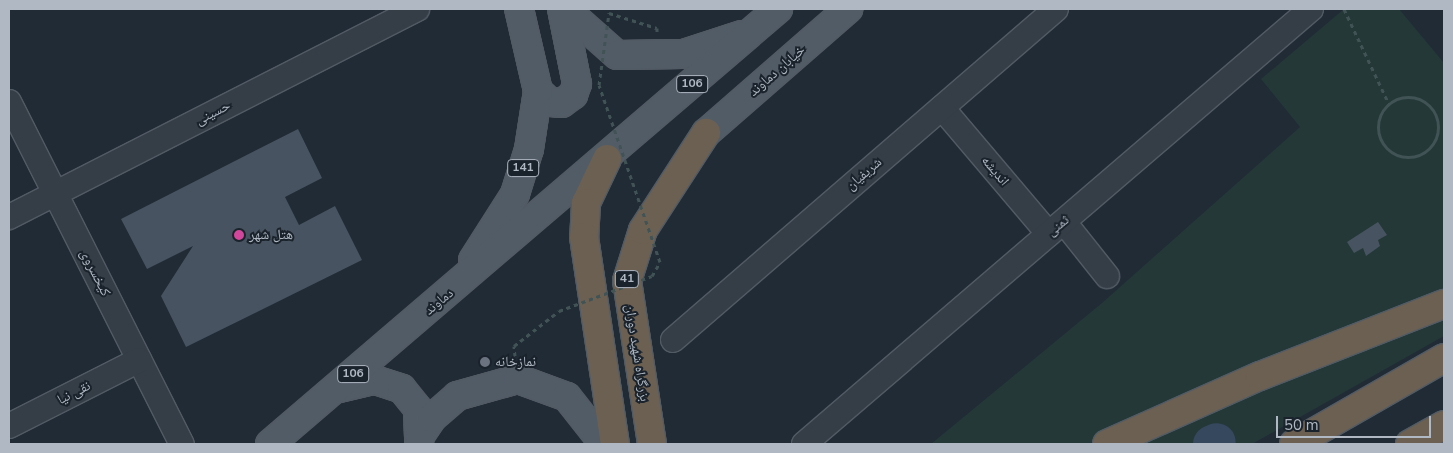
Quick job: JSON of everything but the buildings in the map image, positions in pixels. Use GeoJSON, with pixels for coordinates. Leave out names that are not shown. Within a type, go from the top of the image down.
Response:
{"type":"FeatureCollection","features":[{"type":"Feature","properties":{"kind":"highway","name":"بزرگراه شهید دوران"},"geometry":{"type":"LineString","coordinates":[[652,444],[627,281],[643,230],[706,133]]}},
{"type":"Feature","properties":{"kind":"highway"},"geometry":{"type":"LineString","coordinates":[[607,159],[591,188],[584,237],[615,444]]}},
{"type":"Feature","properties":{"kind":"highway"},"geometry":{"type":"LineString","coordinates":[[1107,444],[1260,376],[1444,304]]}},
{"type":"Feature","properties":{"kind":"highway"},"geometry":{"type":"LineString","coordinates":[[1294,444],[1444,358]]}},
{"type":"Feature","properties":{"kind":"highway"},"geometry":{"type":"LineString","coordinates":[[1410,444],[1444,426]]}},
{"type":"Feature","properties":{"kind":"main road","name":"141"},"geometry":{"type":"LineString","coordinates":[[436,305],[485,246],[515,194],[529,149],[538,90],[519,9]]}},
{"type":"Feature","properties":{"kind":"main road"},"geometry":{"type":"LineString","coordinates":[[538,90],[550,102],[562,103],[573,95],[577,84],[563,9]]}},
{"type":"Feature","properties":{"kind":"main road"},"geometry":{"type":"LineString","coordinates":[[563,9],[617,55],[683,54],[750,33]]}},
{"type":"Feature","properties":{"kind":"main road","name":"106"},"geometry":{"type":"LineString","coordinates":[[607,159],[778,9]]}},
{"type":"Feature","properties":{"kind":"main road","name":"خیابان دماوند"},"geometry":{"type":"LineString","coordinates":[[706,133],[848,9]]}},
{"type":"Feature","properties":{"kind":"main road","name":"دماوند"},"geometry":{"type":"LineString","coordinates":[[270,444],[607,159]]}},
{"type":"Feature","properties":{"kind":"main road"},"geometry":{"type":"LineString","coordinates":[[420,440],[432,418],[457,396],[518,379],[567,397],[604,444]]}},
{"type":"Feature","properties":{"kind":"main road"},"geometry":{"type":"LineString","coordinates":[[336,389],[375,380],[402,389],[418,409],[420,440]]}},
{"type":"Feature","properties":{"kind":"street","name":"حسینی"},"geometry":{"type":"LineString","coordinates":[[9,217],[417,9]]}},
{"type":"Feature","properties":{"kind":"street","name":"شریفیان"},"geometry":{"type":"LineString","coordinates":[[673,340],[1056,9]]}},
{"type":"Feature","properties":{"kind":"street","name":"ثمنی"},"geometry":{"type":"LineString","coordinates":[[804,444],[1311,9]]}},
{"type":"Feature","properties":{"kind":"street","name":"کیخسروی"},"geometry":{"type":"LineString","coordinates":[[9,102],[182,444]]}},
{"type":"Feature","properties":{"kind":"street","name":"اندیشه"},"geometry":{"type":"LineString","coordinates":[[942,108],[1056,228],[1107,276]]}},
{"type":"Feature","properties":{"kind":"street","name":"نقی نیا"},"geometry":{"type":"LineString","coordinates":[[9,426],[139,360]]}},
{"type":"Feature","properties":{"kind":"path"},"geometry":{"type":"LineString","coordinates":[[1344,9],[1389,104]]}},
{"type":"Feature","properties":{"kind":"path"},"geometry":{"type":"LineString","coordinates":[[514,346],[559,311],[652,276],[660,262],[599,85],[609,13],[658,28]]}},
{"type":"Feature","properties":{"kind":"path"},"geometry":{"type":"LineString","coordinates":[[1412,98],[1430,106],[1438,125],[1425,152],[1406,158],[1382,143],[1378,125],[1389,104],[1412,98]]}},
{"type":"Feature","properties":{"kind":"green space"},"geometry":{"type":"Polygon","coordinates":[[[1344,9],[1399,9],[1444,63],[1444,299],[1199,394],[1090,444],[931,444],[1102,303],[1300,127],[1261,79],[1344,9]]]}},
{"type":"Feature","properties":{"kind":"green space"},"geometry":{"type":"Polygon","coordinates":[[[1444,314],[1444,336],[1252,444],[1122,444],[1444,314]]]}},
{"type":"Feature","properties":{"kind":"waterway"},"geometry":{"type":"LineString","coordinates":[[1212,444],[1217,442]]}},
{"type":"Feature","properties":{"kind":"place","name":"هتل شهر"},"geometry":{"type":"Point","coordinates":[239,235]}},
{"type":"Feature","properties":{"kind":"place","name":"نمازخانه"},"geometry":{"type":"Point","coordinates":[485,362]}}]}
